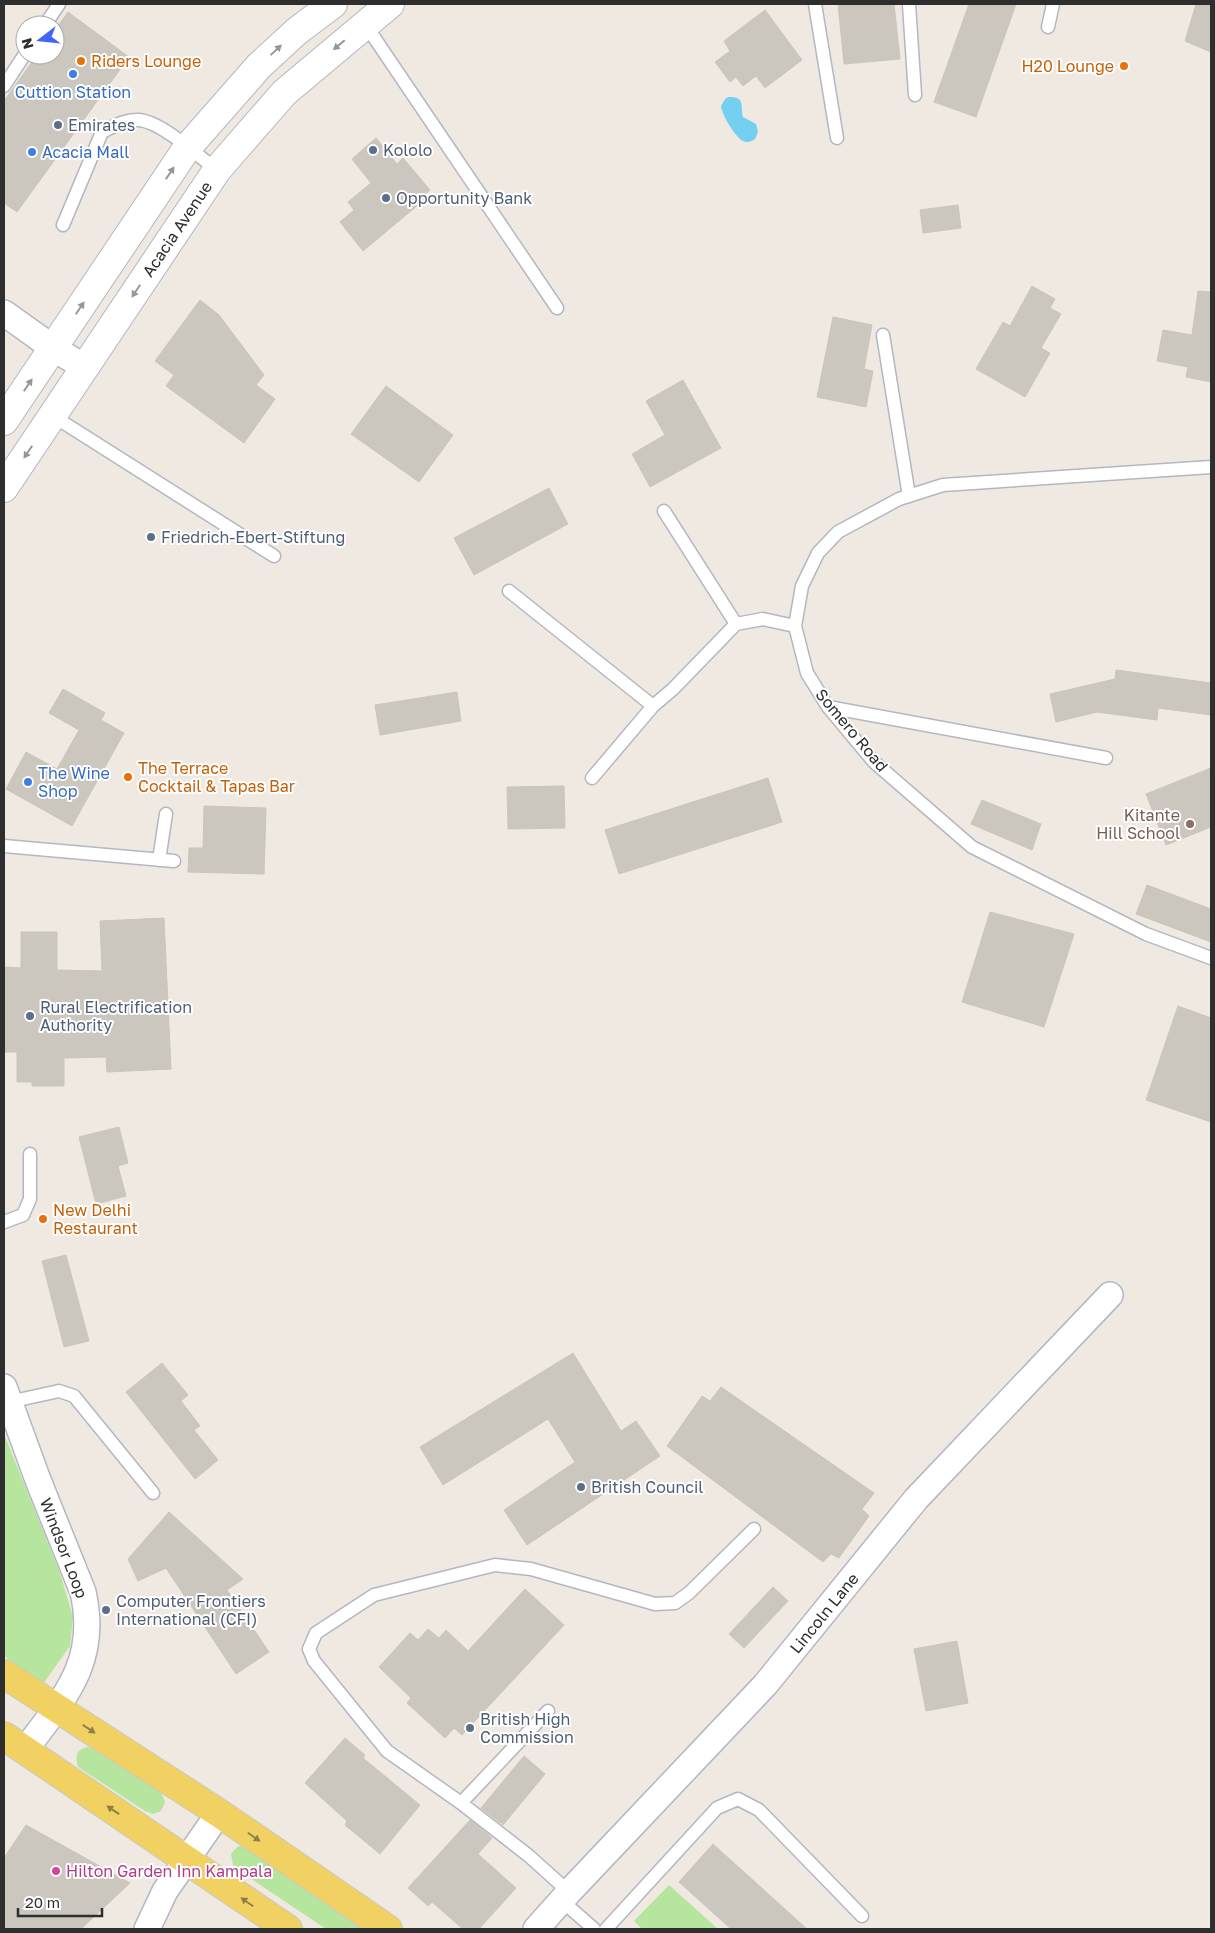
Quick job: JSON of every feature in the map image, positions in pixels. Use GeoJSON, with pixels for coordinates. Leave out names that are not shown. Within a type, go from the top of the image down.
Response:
{"type":"FeatureCollection","features":[{"type":"Feature","properties":{"kind":"main road"},"geometry":{"type":"LineString","coordinates":[[4,421],[187,148],[259,66],[297,31],[333,4]]}},
{"type":"Feature","properties":{"kind":"main road","name":"Acacia Avenue"},"geometry":{"type":"LineString","coordinates":[[4,488],[217,170],[284,93],[390,4]]}},
{"type":"Feature","properties":{"kind":"main road"},"geometry":{"type":"LineString","coordinates":[[4,1674],[218,1813],[388,1929]]}},
{"type":"Feature","properties":{"kind":"main road"},"geometry":{"type":"LineString","coordinates":[[14,1743],[288,1929]]}},
{"type":"Feature","properties":{"kind":"street"},"geometry":{"type":"LineString","coordinates":[[4,313],[84,368]]}},
{"type":"Feature","properties":{"kind":"street","name":"Lincoln Lane"},"geometry":{"type":"LineString","coordinates":[[536,1929],[765,1685],[916,1499],[1110,1295]]}},
{"type":"Feature","properties":{"kind":"street","name":"Windsor Loop"},"geometry":{"type":"LineString","coordinates":[[7,1394],[38,1480],[83,1592],[87,1612],[86,1646],[79,1672],[57,1708],[14,1743]]}},
{"type":"Feature","properties":{"kind":"street"},"geometry":{"type":"LineString","coordinates":[[147,1929],[165,1891],[218,1813]]}},
{"type":"Feature","properties":{"kind":"lane"},"geometry":{"type":"LineString","coordinates":[[52,15],[59,4]]}},
{"type":"Feature","properties":{"kind":"lane"},"geometry":{"type":"LineString","coordinates":[[815,4],[837,138]]}},
{"type":"Feature","properties":{"kind":"lane"},"geometry":{"type":"LineString","coordinates":[[909,4],[915,95]]}},
{"type":"Feature","properties":{"kind":"lane"},"geometry":{"type":"LineString","coordinates":[[1048,27],[1053,4]]}},
{"type":"Feature","properties":{"kind":"lane"},"geometry":{"type":"LineString","coordinates":[[365,24],[557,308]]}},
{"type":"Feature","properties":{"kind":"lane"},"geometry":{"type":"LineString","coordinates":[[4,86],[18,65]]}},
{"type":"Feature","properties":{"kind":"lane"},"geometry":{"type":"LineString","coordinates":[[63,225],[102,132],[121,123],[140,120],[167,131],[217,170]]}},
{"type":"Feature","properties":{"kind":"lane"},"geometry":{"type":"LineString","coordinates":[[883,335],[909,496]]}},
{"type":"Feature","properties":{"kind":"lane"},"geometry":{"type":"LineString","coordinates":[[52,416],[274,556]]}},
{"type":"Feature","properties":{"kind":"lane","name":"Somero Road"},"geometry":{"type":"LineString","coordinates":[[1211,467],[944,484],[899,499],[838,532],[818,553],[802,586],[795,626],[807,673],[828,707],[874,762],[972,847],[1146,934],[1211,958]]}},
{"type":"Feature","properties":{"kind":"lane"},"geometry":{"type":"LineString","coordinates":[[664,511],[736,624]]}},
{"type":"Feature","properties":{"kind":"lane"},"geometry":{"type":"LineString","coordinates":[[509,591],[653,706]]}},
{"type":"Feature","properties":{"kind":"lane"},"geometry":{"type":"LineString","coordinates":[[592,778],[653,706],[673,689],[736,624],[763,619],[795,626]]}},
{"type":"Feature","properties":{"kind":"lane"},"geometry":{"type":"LineString","coordinates":[[828,707],[1106,758]]}},
{"type":"Feature","properties":{"kind":"lane"},"geometry":{"type":"LineString","coordinates":[[159,860],[166,814]]}},
{"type":"Feature","properties":{"kind":"lane"},"geometry":{"type":"LineString","coordinates":[[4,846],[174,862]]}},
{"type":"Feature","properties":{"kind":"lane"},"geometry":{"type":"LineString","coordinates":[[4,1222],[23,1216],[30,1199],[30,1154]]}},
{"type":"Feature","properties":{"kind":"lane"},"geometry":{"type":"LineString","coordinates":[[7,1394],[59,1391],[74,1396],[153,1493]]}},
{"type":"Feature","properties":{"kind":"lane"},"geometry":{"type":"LineString","coordinates":[[594,1929],[528,1856],[461,1803],[387,1751],[314,1661],[309,1648],[316,1633],[374,1595],[495,1564],[530,1570],[655,1604],[675,1603],[689,1593],[754,1529]]}},
{"type":"Feature","properties":{"kind":"lane"},"geometry":{"type":"LineString","coordinates":[[461,1803],[548,1711]]}},
{"type":"Feature","properties":{"kind":"lane"},"geometry":{"type":"LineString","coordinates":[[606,1929],[716,1808],[738,1799],[759,1810],[862,1916]]}},
{"type":"Feature","properties":{"kind":"green space"},"geometry":{"type":"Polygon","coordinates":[[[4,1434],[60,1573],[73,1617],[70,1646],[43,1684],[4,1656],[4,1434]]]}},
{"type":"Feature","properties":{"kind":"green space"},"geometry":{"type":"Polygon","coordinates":[[[88,1747],[96,1749],[161,1792],[165,1802],[161,1811],[153,1814],[145,1811],[78,1767],[77,1754],[81,1749],[88,1747]]]}},
{"type":"Feature","properties":{"kind":"green space"},"geometry":{"type":"Polygon","coordinates":[[[244,1845],[364,1929],[326,1929],[238,1870],[233,1865],[231,1854],[237,1847],[244,1845]]]}},
{"type":"Feature","properties":{"kind":"green space"},"geometry":{"type":"Polygon","coordinates":[[[669,1885],[718,1929],[642,1929],[634,1921],[669,1885]]]}},
{"type":"Feature","properties":{"kind":"water"},"geometry":{"type":"Polygon","coordinates":[[[728,97],[738,98],[741,102],[743,117],[756,124],[758,132],[754,140],[743,141],[729,125],[721,106],[728,97]]]}},
{"type":"Feature","properties":{"kind":"building"},"geometry":{"type":"Polygon","coordinates":[[[838,4],[894,4],[900,59],[844,64],[838,4]]]}},
{"type":"Feature","properties":{"kind":"building"},"geometry":{"type":"Polygon","coordinates":[[[969,4],[1016,4],[976,117],[934,102],[969,4]]]}},
{"type":"Feature","properties":{"kind":"building"},"geometry":{"type":"Polygon","coordinates":[[[1196,4],[1211,4],[1211,52],[1185,41],[1196,4]]]}},
{"type":"Feature","properties":{"kind":"building"},"geometry":{"type":"Polygon","coordinates":[[[765,10],[802,60],[765,88],[756,76],[743,86],[736,77],[730,82],[715,62],[730,51],[724,41],[765,10]]]}},
{"type":"Feature","properties":{"kind":"building","name":"Acacia Mall"},"geometry":{"type":"Polygon","coordinates":[[[68,12],[129,57],[17,212],[4,203],[4,101],[30,65],[65,65],[65,16],[68,12]]]}},
{"type":"Feature","properties":{"kind":"building"},"geometry":{"type":"Polygon","coordinates":[[[376,138],[397,164],[403,158],[430,190],[421,197],[424,200],[363,251],[340,222],[354,210],[348,202],[371,183],[352,159],[376,138]]]}},
{"type":"Feature","properties":{"kind":"building"},"geometry":{"type":"Polygon","coordinates":[[[958,205],[961,228],[923,233],[920,210],[958,205]]]}},
{"type":"Feature","properties":{"kind":"building"},"geometry":{"type":"Polygon","coordinates":[[[1032,286],[1055,299],[1050,308],[1061,314],[1041,348],[1050,353],[1025,397],[976,369],[1003,322],[1010,326],[1032,286]]]}},
{"type":"Feature","properties":{"kind":"building"},"geometry":{"type":"Polygon","coordinates":[[[1198,291],[1211,292],[1211,382],[1186,377],[1188,367],[1157,361],[1163,330],[1192,335],[1198,291]]]}},
{"type":"Feature","properties":{"kind":"building"},"geometry":{"type":"Polygon","coordinates":[[[200,300],[219,315],[264,375],[256,385],[275,399],[244,443],[166,386],[174,375],[155,361],[200,300]]]}},
{"type":"Feature","properties":{"kind":"building"},"geometry":{"type":"Polygon","coordinates":[[[833,317],[872,325],[864,369],[873,371],[866,407],[817,397],[833,317]]]}},
{"type":"Feature","properties":{"kind":"building"},"geometry":{"type":"Polygon","coordinates":[[[683,380],[721,448],[650,487],[632,454],[665,435],[646,401],[683,380]]]}},
{"type":"Feature","properties":{"kind":"building"},"geometry":{"type":"Polygon","coordinates":[[[386,386],[453,435],[419,482],[351,434],[386,386]]]}},
{"type":"Feature","properties":{"kind":"building"},"geometry":{"type":"Polygon","coordinates":[[[549,488],[568,524],[474,575],[454,538],[549,488]]]}},
{"type":"Feature","properties":{"kind":"building"},"geometry":{"type":"Polygon","coordinates":[[[1116,670],[1211,683],[1211,715],[1158,708],[1157,720],[1097,712],[1056,722],[1050,694],[1115,679],[1116,670]]]}},
{"type":"Feature","properties":{"kind":"building"},"geometry":{"type":"Polygon","coordinates":[[[63,689],[105,713],[101,720],[124,733],[72,826],[6,789],[26,752],[57,769],[79,730],[49,713],[63,689]]]}},
{"type":"Feature","properties":{"kind":"building"},"geometry":{"type":"Polygon","coordinates":[[[457,692],[461,721],[380,735],[375,705],[457,692]]]}},
{"type":"Feature","properties":{"kind":"building"},"geometry":{"type":"Polygon","coordinates":[[[1211,768],[1211,827],[1166,845],[1146,794],[1211,768]]]}},
{"type":"Feature","properties":{"kind":"building"},"geometry":{"type":"Polygon","coordinates":[[[768,778],[782,822],[619,874],[605,830],[768,778]]]}},
{"type":"Feature","properties":{"kind":"building"},"geometry":{"type":"Polygon","coordinates":[[[564,786],[565,828],[508,829],[507,787],[564,786]]]}},
{"type":"Feature","properties":{"kind":"building"},"geometry":{"type":"Polygon","coordinates":[[[982,800],[1041,824],[1032,850],[971,824],[982,800]]]}},
{"type":"Feature","properties":{"kind":"building"},"geometry":{"type":"Polygon","coordinates":[[[204,806],[266,808],[264,874],[188,872],[189,848],[203,848],[204,806]]]}},
{"type":"Feature","properties":{"kind":"building"},"geometry":{"type":"Polygon","coordinates":[[[1147,885],[1211,909],[1211,942],[1136,914],[1147,885]]]}},
{"type":"Feature","properties":{"kind":"building"},"geometry":{"type":"Polygon","coordinates":[[[990,912],[1074,934],[1044,1027],[962,1002],[990,912]]]}},
{"type":"Feature","properties":{"kind":"building"},"geometry":{"type":"Polygon","coordinates":[[[164,918],[171,1069],[107,1072],[106,1057],[64,1058],[64,1086],[32,1086],[32,1082],[17,1082],[17,1052],[5,1052],[5,967],[21,968],[21,932],[57,932],[57,970],[102,971],[100,921],[164,918]]]}},
{"type":"Feature","properties":{"kind":"building"},"geometry":{"type":"Polygon","coordinates":[[[1178,1006],[1211,1018],[1211,1122],[1146,1100],[1178,1006]]]}},
{"type":"Feature","properties":{"kind":"building"},"geometry":{"type":"Polygon","coordinates":[[[119,1127],[128,1163],[118,1166],[126,1196],[96,1204],[79,1137],[119,1127]]]}},
{"type":"Feature","properties":{"kind":"building"},"geometry":{"type":"Polygon","coordinates":[[[66,1255],[89,1341],[64,1347],[42,1261],[66,1255]]]}},
{"type":"Feature","properties":{"kind":"building"},"geometry":{"type":"Polygon","coordinates":[[[573,1353],[621,1431],[636,1421],[660,1456],[527,1545],[504,1510],[575,1462],[548,1419],[443,1485],[420,1447],[573,1353]]]}},
{"type":"Feature","properties":{"kind":"building"},"geometry":{"type":"Polygon","coordinates":[[[162,1363],[188,1395],[181,1401],[200,1426],[194,1430],[218,1460],[195,1479],[126,1392],[162,1363]]]}},
{"type":"Feature","properties":{"kind":"building"},"geometry":{"type":"Polygon","coordinates":[[[721,1387],[874,1493],[862,1509],[869,1516],[839,1558],[831,1554],[823,1562],[667,1446],[702,1396],[710,1401],[721,1387]]]}},
{"type":"Feature","properties":{"kind":"building"},"geometry":{"type":"Polygon","coordinates":[[[169,1512],[243,1579],[227,1590],[269,1652],[236,1674],[166,1568],[138,1581],[128,1559],[169,1512]]]}},
{"type":"Feature","properties":{"kind":"building"},"geometry":{"type":"Polygon","coordinates":[[[773,1587],[788,1601],[744,1648],[729,1634],[773,1587]]]}},
{"type":"Feature","properties":{"kind":"building"},"geometry":{"type":"Polygon","coordinates":[[[525,1589],[564,1625],[462,1735],[454,1728],[445,1738],[407,1703],[411,1698],[379,1667],[410,1633],[418,1640],[428,1629],[439,1638],[446,1630],[468,1651],[525,1589]]]}},
{"type":"Feature","properties":{"kind":"building"},"geometry":{"type":"Polygon","coordinates":[[[957,1641],[968,1703],[926,1711],[914,1649],[957,1641]]]}},
{"type":"Feature","properties":{"kind":"building"},"geometry":{"type":"Polygon","coordinates":[[[345,1738],[365,1755],[363,1758],[420,1805],[380,1854],[345,1825],[347,1821],[305,1783],[345,1738]]]}},
{"type":"Feature","properties":{"kind":"building"},"geometry":{"type":"Polygon","coordinates":[[[524,1756],[545,1774],[503,1825],[481,1808],[524,1756]]]}},
{"type":"Feature","properties":{"kind":"building"},"geometry":{"type":"Polygon","coordinates":[[[470,1820],[492,1838],[478,1854],[516,1888],[479,1929],[463,1929],[432,1902],[428,1906],[408,1888],[470,1820]]]}},
{"type":"Feature","properties":{"kind":"building","name":"Hilton Garden Inn Kampala"},"geometry":{"type":"Polygon","coordinates":[[[26,1825],[130,1883],[81,1929],[4,1929],[4,1858],[26,1825]]]}},
{"type":"Feature","properties":{"kind":"building"},"geometry":{"type":"Polygon","coordinates":[[[713,1844],[807,1929],[731,1929],[679,1882],[713,1844]]]}},
{"type":"Feature","properties":{"kind":"place","name":"Riders Lounge"},"geometry":{"type":"Point","coordinates":[81,61]}},
{"type":"Feature","properties":{"kind":"place","name":"H20 Lounge"},"geometry":{"type":"Point","coordinates":[1124,66]}},
{"type":"Feature","properties":{"kind":"place","name":"Cuttion Station"},"geometry":{"type":"Point","coordinates":[73,74]}},
{"type":"Feature","properties":{"kind":"place","name":"Emirates"},"geometry":{"type":"Point","coordinates":[58,125]}},
{"type":"Feature","properties":{"kind":"place","name":"Kololo"},"geometry":{"type":"Point","coordinates":[373,150]}},
{"type":"Feature","properties":{"kind":"place","name":"Acacia Mall"},"geometry":{"type":"Point","coordinates":[32,152]}},
{"type":"Feature","properties":{"kind":"place","name":"Opportunity Bank"},"geometry":{"type":"Point","coordinates":[386,198]}},
{"type":"Feature","properties":{"kind":"place","name":"Friedrich-Ebert-Stiftung"},"geometry":{"type":"Point","coordinates":[151,537]}},
{"type":"Feature","properties":{"kind":"place","name":"The Terrace Cocktail & Tapas Bar"},"geometry":{"type":"Point","coordinates":[128,777]}},
{"type":"Feature","properties":{"kind":"place","name":"The Wine Shop"},"geometry":{"type":"Point","coordinates":[28,782]}},
{"type":"Feature","properties":{"kind":"place","name":"Kitante Hill School"},"geometry":{"type":"Point","coordinates":[1190,824]}},
{"type":"Feature","properties":{"kind":"place","name":"Rural Electrification Authority"},"geometry":{"type":"Point","coordinates":[30,1016]}},
{"type":"Feature","properties":{"kind":"place","name":"New Delhi Restaurant"},"geometry":{"type":"Point","coordinates":[43,1219]}},
{"type":"Feature","properties":{"kind":"place","name":"British Council"},"geometry":{"type":"Point","coordinates":[581,1487]}},
{"type":"Feature","properties":{"kind":"place","name":"Computer Frontiers International (CFI)"},"geometry":{"type":"Point","coordinates":[106,1610]}},
{"type":"Feature","properties":{"kind":"place","name":"British High Commission"},"geometry":{"type":"Point","coordinates":[470,1728]}},
{"type":"Feature","properties":{"kind":"place","name":"Hilton Garden Inn Kampala"},"geometry":{"type":"Point","coordinates":[56,1871]}}]}
